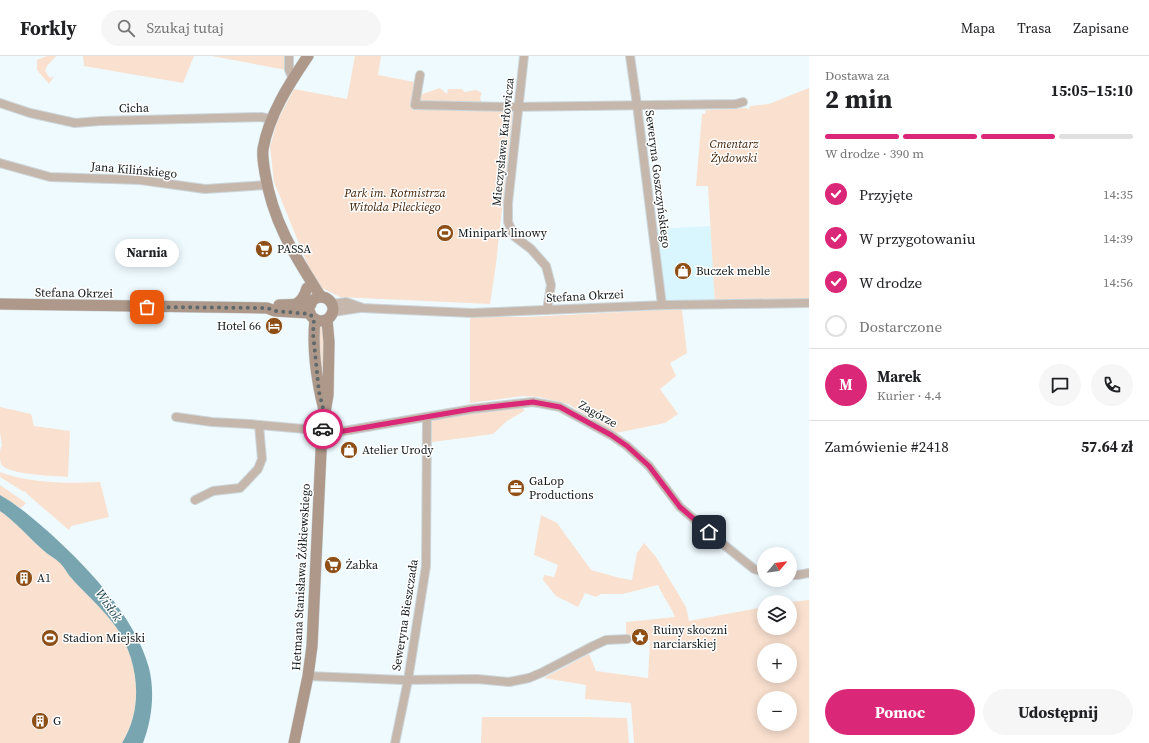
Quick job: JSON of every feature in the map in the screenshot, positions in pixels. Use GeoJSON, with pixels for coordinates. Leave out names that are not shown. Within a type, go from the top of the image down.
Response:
{"type":"FeatureCollection","features":[{"type":"Feature","properties":{"kind":"street"},"geometry":{"type":"LineString","coordinates":[[289,56],[289,70],[293,78]]}},
{"type":"Feature","properties":{"kind":"street"},"geometry":{"type":"LineString","coordinates":[[308,56],[293,78],[271,120],[263,150],[267,185],[274,212],[297,260],[314,307]]}},
{"type":"Feature","properties":{"kind":"street","name":"Mieczysława Karłowicza"},"geometry":{"type":"LineString","coordinates":[[524,56],[508,203],[508,222],[514,236],[531,249],[546,266],[551,285],[546,310]]}},
{"type":"Feature","properties":{"kind":"street","name":"Seweryna Goszczyńskiego"},"geometry":{"type":"LineString","coordinates":[[630,56],[662,305]]}},
{"type":"Feature","properties":{"kind":"street"},"geometry":{"type":"LineString","coordinates":[[420,75],[415,105],[518,107],[736,104],[743,102]]}},
{"type":"Feature","properties":{"kind":"street","name":"Cicha"},"geometry":{"type":"LineString","coordinates":[[0,103],[30,113],[75,123],[261,117],[271,120]]}},
{"type":"Feature","properties":{"kind":"street","name":"Jana Kilińskiego"},"geometry":{"type":"LineString","coordinates":[[0,163],[50,177],[140,180],[205,189],[267,185]]}},
{"type":"Feature","properties":{"kind":"street"},"geometry":{"type":"LineString","coordinates":[[297,260],[314,307],[321,321],[331,312],[326,298],[314,307]]}},
{"type":"Feature","properties":{"kind":"street"},"geometry":{"type":"LineString","coordinates":[[296,304],[302,299],[307,288]]}},
{"type":"Feature","properties":{"kind":"street","name":"Stefana Okrzei"},"geometry":{"type":"LineString","coordinates":[[331,312],[363,308],[472,313],[662,305],[809,303]]}},
{"type":"Feature","properties":{"kind":"street","name":"Stefana Okrzei"},"geometry":{"type":"LineString","coordinates":[[0,304],[267,308],[296,304],[314,307]]}},
{"type":"Feature","properties":{"kind":"street","name":"Stefana Okrzei"},"geometry":{"type":"LineString","coordinates":[[267,308],[275,311],[314,307]]}},
{"type":"Feature","properties":{"kind":"street","name":"Hetmana Stanisława Żółkiewskiego"},"geometry":{"type":"LineString","coordinates":[[314,307],[313,333],[319,392],[324,412]]}},
{"type":"Feature","properties":{"kind":"street","name":"Hetmana Stanisława Żółkiewskiego"},"geometry":{"type":"LineString","coordinates":[[294,743],[308,676],[313,638],[322,430],[328,395],[331,312]]}},
{"type":"Feature","properties":{"kind":"street","name":"Zagórze"},"geometry":{"type":"LineString","coordinates":[[176,417],[212,422],[338,432],[472,409],[533,402],[560,407],[611,435],[627,446],[653,471],[680,507],[718,540],[757,570]]}},
{"type":"Feature","properties":{"kind":"street","name":"Seweryna Bieszczada"},"geometry":{"type":"LineString","coordinates":[[396,743],[408,680],[426,566],[427,417]]}},
{"type":"Feature","properties":{"kind":"street"},"geometry":{"type":"LineString","coordinates":[[195,500],[213,491],[240,488],[247,482],[261,464],[262,459],[259,425]]}},
{"type":"Feature","properties":{"kind":"street"},"geometry":{"type":"LineString","coordinates":[[797,575],[809,573]]}},
{"type":"Feature","properties":{"kind":"street"},"geometry":{"type":"LineString","coordinates":[[308,676],[408,680],[478,679],[508,682],[529,678],[543,672],[606,640],[627,639]]}},
{"type":"Feature","properties":{"kind":"shaded area"},"geometry":{"type":"Polygon","coordinates":[[[711,226],[715,304],[665,305],[655,229],[711,226]]]}},
{"type":"Feature","properties":{"kind":"green space"},"geometry":{"type":"Polygon","coordinates":[[[47,56],[56,56],[47,66],[45,71],[50,78],[54,76],[49,84],[37,70],[37,60],[47,56]]]}},
{"type":"Feature","properties":{"kind":"green space"},"geometry":{"type":"Polygon","coordinates":[[[83,56],[194,56],[183,83],[84,66],[83,56]]]}},
{"type":"Feature","properties":{"kind":"green space"},"geometry":{"type":"Polygon","coordinates":[[[212,56],[286,56],[286,70],[212,56]]]}},
{"type":"Feature","properties":{"kind":"green space","name":"Park im. Rotmistrza Witolda Pileckiego"},"geometry":{"type":"Polygon","coordinates":[[[355,56],[381,56],[378,75],[414,82],[414,97],[440,88],[447,94],[448,89],[462,89],[464,92],[476,90],[482,93],[480,98],[483,106],[513,109],[496,264],[490,304],[340,297],[322,288],[309,268],[274,182],[270,147],[277,122],[294,89],[347,99],[355,56]]]}},
{"type":"Feature","properties":{"kind":"green space","name":"Cmentarz Żydowski"},"geometry":{"type":"Polygon","coordinates":[[[809,88],[809,303],[715,304],[708,186],[696,186],[702,114],[705,114],[706,110],[747,108],[749,110],[750,106],[769,104],[809,88]]]}},
{"type":"Feature","properties":{"kind":"green space"},"geometry":{"type":"Polygon","coordinates":[[[682,310],[687,353],[670,363],[676,376],[660,389],[678,414],[665,423],[611,435],[608,428],[568,404],[539,397],[523,396],[470,403],[470,317],[528,317],[682,310]]]}},
{"type":"Feature","properties":{"kind":"green space"},"geometry":{"type":"Polygon","coordinates":[[[316,325],[323,326],[326,339],[325,395],[316,325]]]}},
{"type":"Feature","properties":{"kind":"green space"},"geometry":{"type":"Polygon","coordinates":[[[523,406],[524,411],[507,421],[493,434],[432,442],[432,422],[436,419],[523,406]]]}},
{"type":"Feature","properties":{"kind":"green space"},"geometry":{"type":"Polygon","coordinates":[[[0,407],[31,414],[34,426],[70,431],[68,477],[22,473],[5,468],[1,464],[0,449],[2,446],[0,432],[0,407]]]}},
{"type":"Feature","properties":{"kind":"green space"},"geometry":{"type":"Polygon","coordinates":[[[0,472],[11,476],[36,481],[75,483],[100,482],[109,517],[71,526],[69,530],[25,491],[24,492],[0,477],[0,472]]]}},
{"type":"Feature","properties":{"kind":"green space"},"geometry":{"type":"Polygon","coordinates":[[[0,485],[26,503],[21,508],[0,495],[0,485]]]}},
{"type":"Feature","properties":{"kind":"green space","name":"Stadion Miejski"},"geometry":{"type":"Polygon","coordinates":[[[0,511],[45,552],[60,563],[71,578],[116,627],[124,640],[134,669],[136,700],[134,715],[122,743],[0,743],[0,511]]]}},
{"type":"Feature","properties":{"kind":"green space"},"geometry":{"type":"Polygon","coordinates":[[[541,515],[557,523],[591,570],[620,578],[632,580],[637,553],[644,543],[656,557],[686,607],[689,621],[757,608],[757,635],[797,635],[797,601],[809,600],[809,743],[634,743],[631,703],[585,699],[586,685],[544,678],[589,654],[596,671],[648,678],[650,640],[626,635],[626,622],[675,617],[658,585],[623,594],[601,594],[596,597],[585,593],[578,607],[556,596],[543,580],[544,575],[554,577],[558,565],[534,555],[541,515]]]}},
{"type":"Feature","properties":{"kind":"green space"},"geometry":{"type":"Polygon","coordinates":[[[482,717],[627,718],[629,743],[481,743],[482,717]]]}},
{"type":"Feature","properties":{"kind":"water","name":"Wisłok"},"geometry":{"type":"Polygon","coordinates":[[[0,495],[33,519],[75,557],[106,592],[133,629],[149,668],[152,687],[152,706],[149,725],[143,743],[122,743],[134,715],[136,700],[134,669],[124,640],[116,627],[71,578],[60,563],[45,552],[0,511],[0,495]]]}},
{"type":"Feature","properties":{"kind":"way so far"},"geometry":{"type":"LineString","coordinates":[[147,307],[267,308],[275,311],[310,314],[314,319],[313,333],[319,392],[324,412],[323,429]]}},
{"type":"Feature","properties":{"kind":"place","name":"Minipark linowy"},"geometry":{"type":"Point","coordinates":[445,233]}},
{"type":"Feature","properties":{"kind":"place","name":"PASSA"},"geometry":{"type":"Point","coordinates":[264,249]}},
{"type":"Feature","properties":{"kind":"place","name":"Buczek meble"},"geometry":{"type":"Point","coordinates":[683,271]}},
{"type":"Feature","properties":{"kind":"place","name":"Narnia"},"geometry":{"type":"Point","coordinates":[147,307]}},
{"type":"Feature","properties":{"kind":"place","name":"Hotel 66"},"geometry":{"type":"Point","coordinates":[274,326]}},
{"type":"Feature","properties":{"kind":"place","name":"Atelier Urody"},"geometry":{"type":"Point","coordinates":[349,450]}},
{"type":"Feature","properties":{"kind":"place","name":"GaLop Productions"},"geometry":{"type":"Point","coordinates":[516,488]}},
{"type":"Feature","properties":{"kind":"place","name":"Żabka"},"geometry":{"type":"Point","coordinates":[333,565]}},
{"type":"Feature","properties":{"kind":"place","name":"A1"},"geometry":{"type":"Point","coordinates":[24,578]}},
{"type":"Feature","properties":{"kind":"place","name":"Ruiny skoczni narciarskiej"},"geometry":{"type":"Point","coordinates":[640,637]}},
{"type":"Feature","properties":{"kind":"place","name":"Stadion Miejski"},"geometry":{"type":"Point","coordinates":[50,638]}},
{"type":"Feature","properties":{"kind":"place","name":"G"},"geometry":{"type":"Point","coordinates":[40,721]}},
{"type":"Feature","properties":{"kind":"route"},"geometry":{"type":"LineString","coordinates":[[323,429],[322,430],[338,432],[472,409],[533,402],[560,407],[611,435],[627,446],[649,466],[680,507],[709,532]]}}]}
